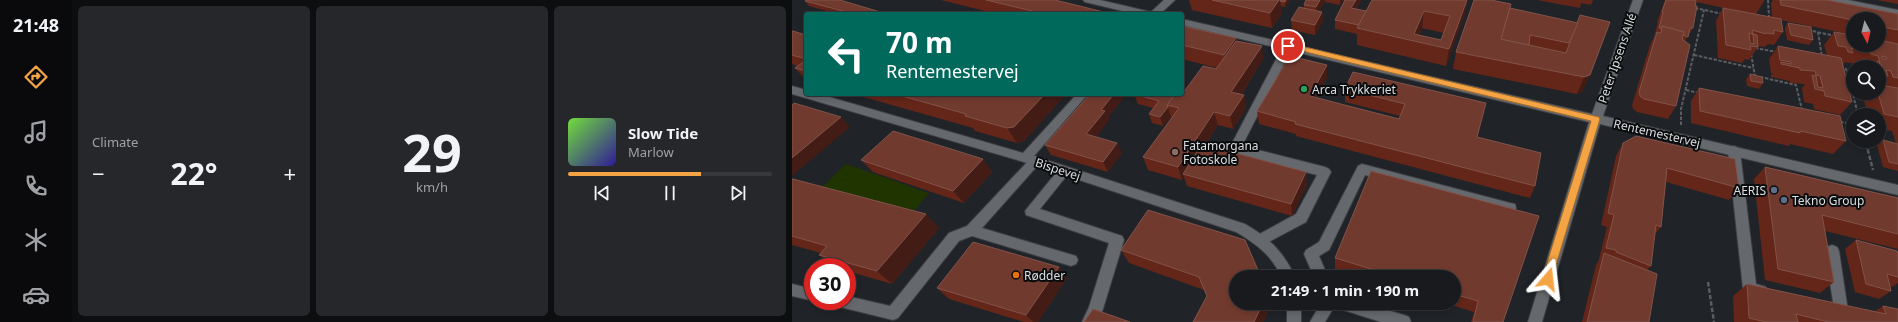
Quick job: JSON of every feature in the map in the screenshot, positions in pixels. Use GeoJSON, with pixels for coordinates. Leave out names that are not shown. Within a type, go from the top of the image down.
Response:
{"type":"FeatureCollection","features":[{"type":"Feature","properties":{"kind":"street"},"geometry":{"type":"LineString","coordinates":[[1088,0],[1139,12]]}},
{"type":"Feature","properties":{"kind":"street"},"geometry":{"type":"LineString","coordinates":[[1156,12],[1170,0]]}},
{"type":"Feature","properties":{"kind":"street","name":"Peter Ipsens Allé"},"geometry":{"type":"LineString","coordinates":[[1535,322],[1596,119],[1638,0]]}},
{"type":"Feature","properties":{"kind":"street"},"geometry":{"type":"LineString","coordinates":[[1834,0],[1898,13]]}},
{"type":"Feature","properties":{"kind":"street","name":"Rentemestervej"},"geometry":{"type":"LineString","coordinates":[[1184,22],[1898,190]]}},
{"type":"Feature","properties":{"kind":"street"},"geometry":{"type":"LineString","coordinates":[[1261,240],[1301,218],[1325,172],[1235,149],[1288,46]]}},
{"type":"Feature","properties":{"kind":"street","name":"Bispevej"},"geometry":{"type":"LineString","coordinates":[[792,90],[804,93]]}},
{"type":"Feature","properties":{"kind":"street","name":"Bispevej"},"geometry":{"type":"LineString","coordinates":[[813,96],[1030,160],[1240,228],[1261,240],[1275,254],[1284,270]]}},
{"type":"Feature","properties":{"kind":"street"},"geometry":{"type":"LineString","coordinates":[[856,306],[890,317],[954,237],[972,230],[1080,96]]}},
{"type":"Feature","properties":{"kind":"street"},"geometry":{"type":"LineString","coordinates":[[1734,151],[1750,289],[1772,294]]}},
{"type":"Feature","properties":{"kind":"street"},"geometry":{"type":"LineString","coordinates":[[1318,270],[1311,254],[1324,246],[1362,169],[1510,208]]}},
{"type":"Feature","properties":{"kind":"street"},"geometry":{"type":"LineString","coordinates":[[1064,171],[1031,211],[1117,240],[1096,309],[1089,322]]}},
{"type":"Feature","properties":{"kind":"street"},"geometry":{"type":"LineString","coordinates":[[972,230],[1071,260]]}},
{"type":"Feature","properties":{"kind":"street"},"geometry":{"type":"LineString","coordinates":[[1818,305],[1841,311],[1832,250]]}},
{"type":"Feature","properties":{"kind":"street"},"geometry":{"type":"LineString","coordinates":[[792,290],[804,293]]}},
{"type":"Feature","properties":{"kind":"street"},"geometry":{"type":"LineString","coordinates":[[1294,310],[1294,322]]}},
{"type":"Feature","properties":{"kind":"street"},"geometry":{"type":"LineString","coordinates":[[1317,322],[1325,310]]}},
{"type":"Feature","properties":{"kind":"street"},"geometry":{"type":"LineString","coordinates":[[1364,310],[1404,322]]}},
{"type":"Feature","properties":{"kind":"path"},"geometry":{"type":"LineString","coordinates":[[1768,0],[1769,23]]}},
{"type":"Feature","properties":{"kind":"path"},"geometry":{"type":"LineString","coordinates":[[1688,6],[1726,14]]}},
{"type":"Feature","properties":{"kind":"path"},"geometry":{"type":"LineString","coordinates":[[1681,139],[1681,109],[1704,10]]}},
{"type":"Feature","properties":{"kind":"path"},"geometry":{"type":"LineString","coordinates":[[1804,30],[1839,37]]}},
{"type":"Feature","properties":{"kind":"path"},"geometry":{"type":"LineString","coordinates":[[1816,59],[1823,60],[1818,32]]}},
{"type":"Feature","properties":{"kind":"path"},"geometry":{"type":"LineString","coordinates":[[1780,52],[1751,47],[1754,76],[1796,85],[1803,114]]}},
{"type":"Feature","properties":{"kind":"path"},"geometry":{"type":"LineString","coordinates":[[1694,56],[1753,68]]}},
{"type":"Feature","properties":{"kind":"path"},"geometry":{"type":"LineString","coordinates":[[1834,66],[1846,69]]}},
{"type":"Feature","properties":{"kind":"path"},"geometry":{"type":"LineString","coordinates":[[1686,90],[1702,94]]}},
{"type":"Feature","properties":{"kind":"path"},"geometry":{"type":"LineString","coordinates":[[1839,121],[1846,122]]}},
{"type":"Feature","properties":{"kind":"path"},"geometry":{"type":"LineString","coordinates":[[1867,148],[1877,186]]}},
{"type":"Feature","properties":{"kind":"path"},"geometry":{"type":"LineString","coordinates":[[1708,282],[1714,322]]}},
{"type":"Feature","properties":{"kind":"green space"},"geometry":{"type":"Polygon","coordinates":[[[846,164],[929,193],[908,218],[815,194],[846,164]]]}},
{"type":"Feature","properties":{"kind":"building"},"geometry":{"type":"Polygon","coordinates":[[[840,0],[880,12],[846,12],[805,1],[840,0]]]}},
{"type":"Feature","properties":{"kind":"building"},"geometry":{"type":"Polygon","coordinates":[[[986,0],[1055,0],[1104,12],[1037,12],[986,0]]]}},
{"type":"Feature","properties":{"kind":"building"},"geometry":{"type":"Polygon","coordinates":[[[1212,0],[1279,0],[1270,13],[1212,0]]]}},
{"type":"Feature","properties":{"kind":"building"},"geometry":{"type":"Polygon","coordinates":[[[1306,0],[1320,0],[1316,7],[1304,5],[1306,0]]]}},
{"type":"Feature","properties":{"kind":"building"},"geometry":{"type":"Polygon","coordinates":[[[1345,0],[1356,0],[1351,8],[1366,11],[1359,25],[1335,20],[1345,0]]]}},
{"type":"Feature","properties":{"kind":"building"},"geometry":{"type":"Polygon","coordinates":[[[1372,0],[1467,0],[1449,49],[1357,28],[1372,0]],[[1424,11],[1414,34],[1441,40],[1450,16],[1424,11]]]}},
{"type":"Feature","properties":{"kind":"building"},"geometry":{"type":"Polygon","coordinates":[[[1474,0],[1491,0],[1511,4],[1501,39],[1566,53],[1580,15],[1610,22],[1590,75],[1584,77],[1456,52],[1474,0]]]}},
{"type":"Feature","properties":{"kind":"building"},"geometry":{"type":"Polygon","coordinates":[[[1666,0],[1696,1],[1695,6],[1697,6],[1693,28],[1690,28],[1688,37],[1683,35],[1684,32],[1662,26],[1661,29],[1659,28],[1666,0]]]}},
{"type":"Feature","properties":{"kind":"building"},"geometry":{"type":"Polygon","coordinates":[[[1780,0],[1827,0],[1898,14],[1898,30],[1886,27],[1886,12],[1846,12],[1846,19],[1781,5],[1780,0]]]}},
{"type":"Feature","properties":{"kind":"building"},"geometry":{"type":"Polygon","coordinates":[[[1299,7],[1322,12],[1315,25],[1291,20],[1299,7]]]}},
{"type":"Feature","properties":{"kind":"building"},"geometry":{"type":"Polygon","coordinates":[[[1510,8],[1578,23],[1569,43],[1530,35],[1529,45],[1501,39],[1510,8]]]}},
{"type":"Feature","properties":{"kind":"building"},"geometry":{"type":"Polygon","coordinates":[[[1723,8],[1781,19],[1783,32],[1774,30],[1774,34],[1766,34],[1752,30],[1753,34],[1757,35],[1758,47],[1750,46],[1751,50],[1726,45],[1723,8]],[[1749,33],[1750,43],[1754,44],[1753,34],[1749,33]]]}},
{"type":"Feature","properties":{"kind":"building"},"geometry":{"type":"Polygon","coordinates":[[[1788,23],[1811,27],[1813,40],[1791,35],[1788,23]]]}},
{"type":"Feature","properties":{"kind":"building"},"geometry":{"type":"Polygon","coordinates":[[[1184,26],[1236,38],[1224,55],[1184,45],[1184,26]]]}},
{"type":"Feature","properties":{"kind":"building"},"geometry":{"type":"Polygon","coordinates":[[[1662,26],[1684,32],[1682,39],[1690,45],[1676,106],[1644,99],[1640,96],[1639,92],[1657,32],[1661,33],[1662,26]]]}},
{"type":"Feature","properties":{"kind":"building"},"geometry":{"type":"Polygon","coordinates":[[[792,31],[804,34],[804,58],[792,55],[792,31]]]}},
{"type":"Feature","properties":{"kind":"building"},"geometry":{"type":"Polygon","coordinates":[[[1834,32],[1846,34],[1846,47],[1838,46],[1834,32]]]}},
{"type":"Feature","properties":{"kind":"building"},"geometry":{"type":"Polygon","coordinates":[[[1236,41],[1262,46],[1231,92],[1244,95],[1230,116],[1214,112],[1178,167],[1143,157],[1179,108],[1167,105],[1174,96],[1184,96],[1184,92],[1203,66],[1216,69],[1236,41]]]}},
{"type":"Feature","properties":{"kind":"building"},"geometry":{"type":"Polygon","coordinates":[[[1886,41],[1898,44],[1898,78],[1893,77],[1891,71],[1886,70],[1886,60],[1879,60],[1878,56],[1871,54],[1870,52],[1886,52],[1886,41]]]}},
{"type":"Feature","properties":{"kind":"building"},"geometry":{"type":"Polygon","coordinates":[[[1778,46],[1841,58],[1846,78],[1846,100],[1852,100],[1852,102],[1825,96],[1824,91],[1815,89],[1812,75],[1816,76],[1818,87],[1823,88],[1820,76],[1816,75],[1815,71],[1800,70],[1800,68],[1781,64],[1781,62],[1791,64],[1791,62],[1780,60],[1778,46]]]}},
{"type":"Feature","properties":{"kind":"building"},"geometry":{"type":"Polygon","coordinates":[[[1290,56],[1327,65],[1310,96],[1399,119],[1405,104],[1345,89],[1353,72],[1486,103],[1477,137],[1541,153],[1535,186],[1295,124],[1296,122],[1257,111],[1290,56]]]}},
{"type":"Feature","properties":{"kind":"building"},"geometry":{"type":"Polygon","coordinates":[[[804,61],[804,70],[795,68],[804,61]]]}},
{"type":"Feature","properties":{"kind":"building"},"geometry":{"type":"Polygon","coordinates":[[[1750,74],[1762,77],[1763,83],[1751,81],[1750,74]]]}},
{"type":"Feature","properties":{"kind":"building"},"geometry":{"type":"Polygon","coordinates":[[[1886,86],[1898,88],[1898,117],[1886,114],[1886,108],[1882,108],[1880,100],[1886,100],[1886,86]]]}},
{"type":"Feature","properties":{"kind":"building"},"geometry":{"type":"Polygon","coordinates":[[[1699,88],[1840,116],[1846,141],[1800,131],[1800,133],[1700,111],[1699,88]]]}},
{"type":"Feature","properties":{"kind":"building"},"geometry":{"type":"Polygon","coordinates":[[[902,96],[1043,96],[1014,127],[1007,128],[965,116],[966,114],[902,96]]]}},
{"type":"Feature","properties":{"kind":"building"},"geometry":{"type":"Polygon","coordinates":[[[1088,96],[1112,96],[1101,110],[1105,111],[1086,134],[1117,143],[1103,162],[1045,145],[1088,96]]]}},
{"type":"Feature","properties":{"kind":"building"},"geometry":{"type":"Polygon","coordinates":[[[1141,96],[1174,96],[1167,105],[1168,107],[1160,117],[1149,114],[1159,101],[1141,96]]]}},
{"type":"Feature","properties":{"kind":"building"},"geometry":{"type":"Polygon","coordinates":[[[794,103],[841,117],[792,158],[792,105],[794,103]]]}},
{"type":"Feature","properties":{"kind":"building"},"geometry":{"type":"Polygon","coordinates":[[[893,131],[983,159],[953,191],[861,160],[893,131]]]}},
{"type":"Feature","properties":{"kind":"building"},"geometry":{"type":"Polygon","coordinates":[[[1636,136],[1735,159],[1739,188],[1667,168],[1661,227],[1656,225],[1651,266],[1616,252],[1616,250],[1606,248],[1614,215],[1608,213],[1623,143],[1636,136]]]}},
{"type":"Feature","properties":{"kind":"building"},"geometry":{"type":"Polygon","coordinates":[[[1886,141],[1898,144],[1898,164],[1889,162],[1885,148],[1886,141]]]}},
{"type":"Feature","properties":{"kind":"building"},"geometry":{"type":"Polygon","coordinates":[[[1202,144],[1306,172],[1291,204],[1183,174],[1202,144]]]}},
{"type":"Feature","properties":{"kind":"building"},"geometry":{"type":"Polygon","coordinates":[[[1765,167],[1898,198],[1898,234],[1822,215],[1834,282],[1778,269],[1765,167]]]}},
{"type":"Feature","properties":{"kind":"building"},"geometry":{"type":"Polygon","coordinates":[[[1371,171],[1539,216],[1503,322],[1473,322],[1478,301],[1461,296],[1461,270],[1375,270],[1335,258],[1371,171]]]}},
{"type":"Feature","properties":{"kind":"building"},"geometry":{"type":"Polygon","coordinates":[[[792,179],[926,214],[877,271],[856,265],[856,258],[830,258],[819,255],[827,246],[792,236],[792,179]]]}},
{"type":"Feature","properties":{"kind":"building"},"geometry":{"type":"Polygon","coordinates":[[[1148,210],[1245,240],[1258,270],[1229,270],[1229,310],[1260,310],[1254,322],[1193,322],[1207,296],[1199,277],[1121,250],[1148,210]]]}},
{"type":"Feature","properties":{"kind":"building"},"geometry":{"type":"Polygon","coordinates":[[[1856,240],[1897,251],[1898,277],[1887,274],[1891,291],[1866,284],[1856,240]]]}},
{"type":"Feature","properties":{"kind":"building"},"geometry":{"type":"Polygon","coordinates":[[[973,242],[1059,267],[1026,315],[937,288],[973,242]]]}},
{"type":"Feature","properties":{"kind":"building"},"geometry":{"type":"Polygon","coordinates":[[[1604,253],[1657,274],[1649,322],[1587,322],[1604,253]]]}},
{"type":"Feature","properties":{"kind":"building"},"geometry":{"type":"Polygon","coordinates":[[[1747,284],[1886,314],[1883,306],[1898,309],[1898,322],[1828,322],[1796,314],[1798,322],[1766,322],[1749,318],[1747,284]]]}},
{"type":"Feature","properties":{"kind":"building"},"geometry":{"type":"Polygon","coordinates":[[[1093,309],[1130,322],[1084,322],[1093,309]]]}},
{"type":"Feature","properties":{"kind":"place","name":"Arca Trykkeriet"},"geometry":{"type":"Point","coordinates":[1304,89]}},
{"type":"Feature","properties":{"kind":"place","name":"Fatamorgana Fotoskole"},"geometry":{"type":"Point","coordinates":[1175,152]}},
{"type":"Feature","properties":{"kind":"place","name":"AERIS"},"geometry":{"type":"Point","coordinates":[1774,190]}},
{"type":"Feature","properties":{"kind":"place","name":"Tekno Group"},"geometry":{"type":"Point","coordinates":[1784,200]}},
{"type":"Feature","properties":{"kind":"place","name":"Rødder"},"geometry":{"type":"Point","coordinates":[1016,275]}},
{"type":"Feature","properties":{"kind":"route"},"geometry":{"type":"LineString","coordinates":[[1288,46],[1596,119],[1548,279]]}}]}
